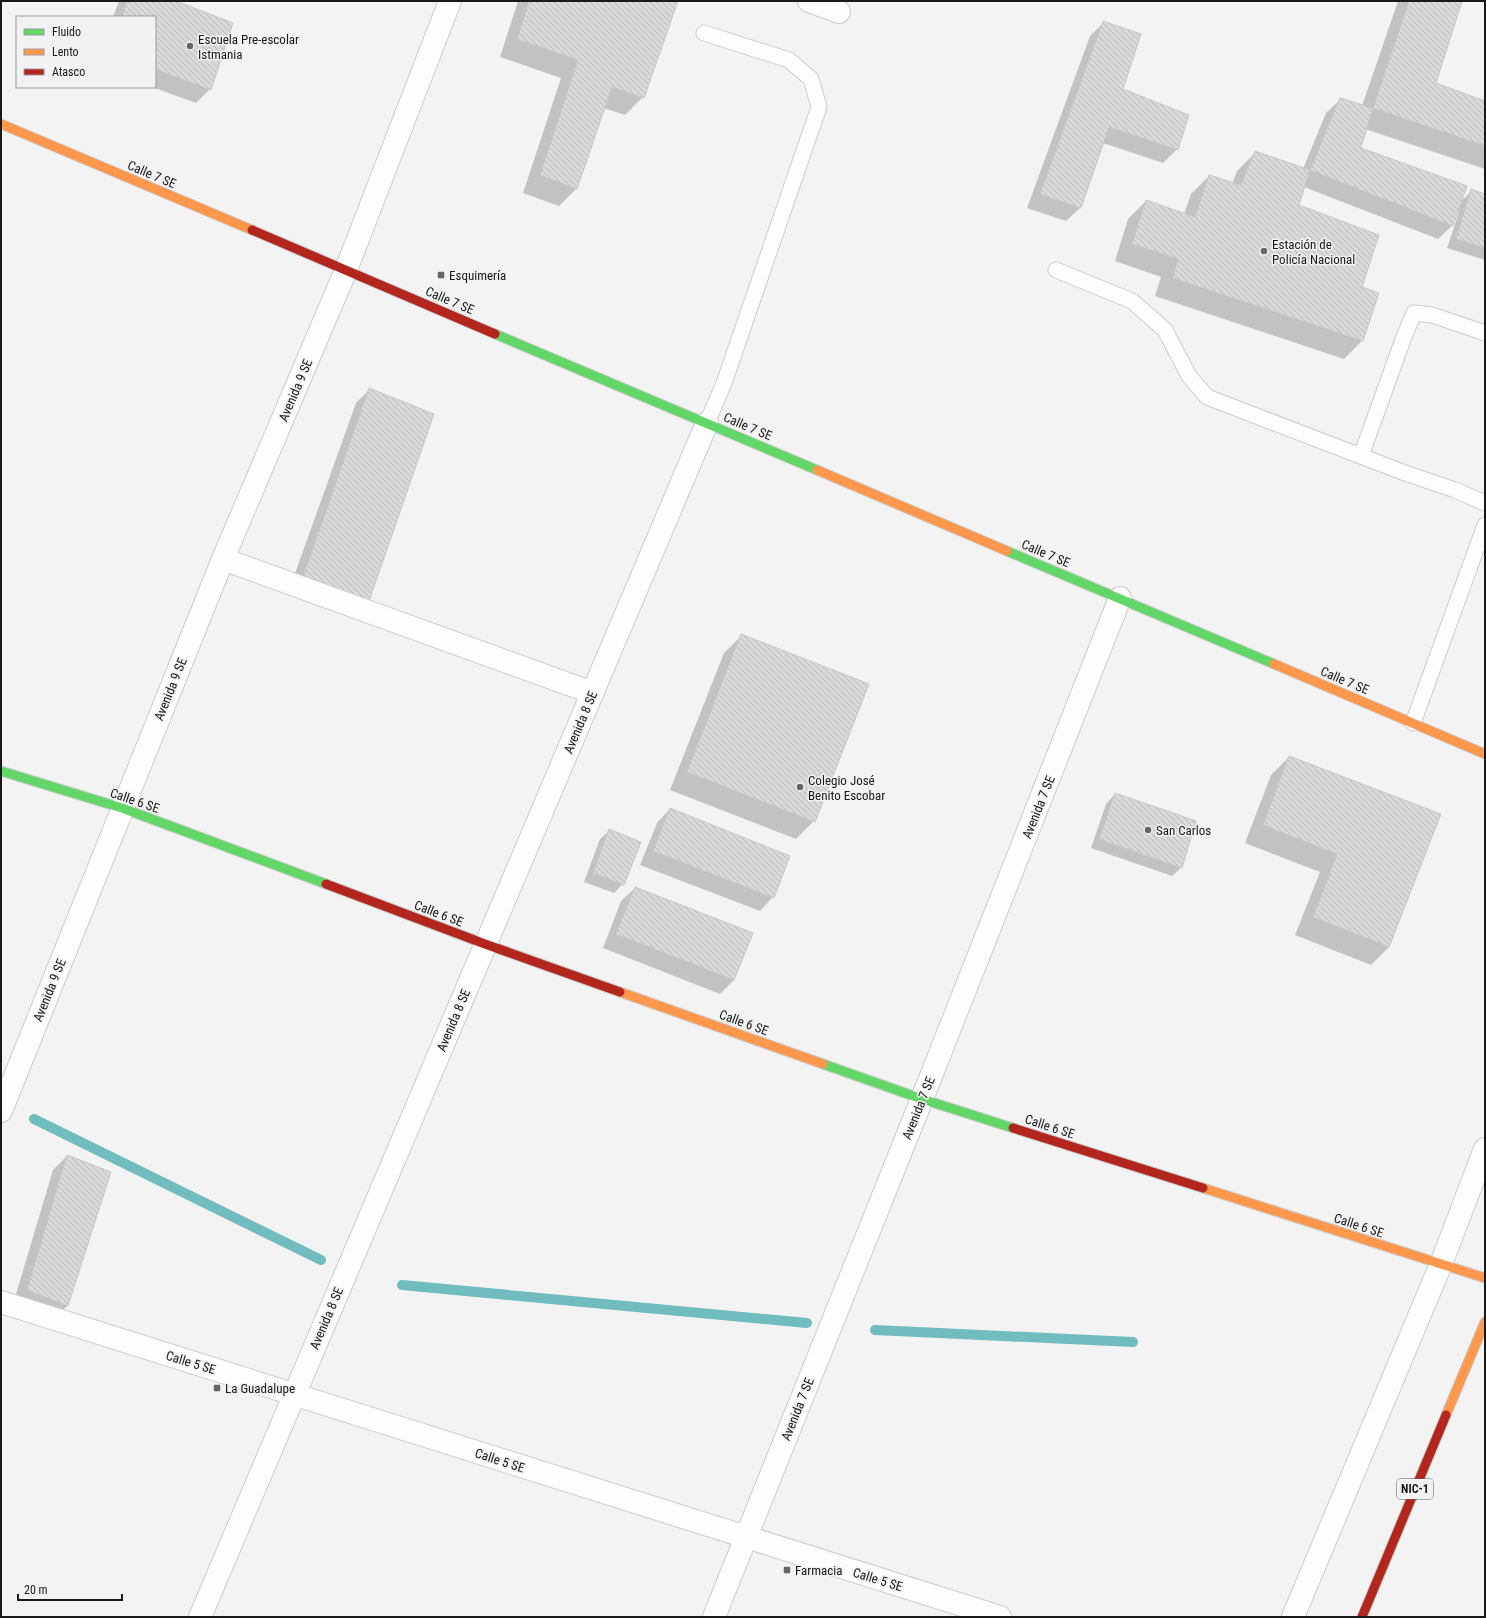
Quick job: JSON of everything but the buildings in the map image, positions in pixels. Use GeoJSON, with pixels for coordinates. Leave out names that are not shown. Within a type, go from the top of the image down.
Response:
{"type":"FeatureCollection","features":[{"type":"Feature","properties":{"kind":"main road","name":"Calle 7 SE"},"geometry":{"type":"LineString","coordinates":[[1,124],[1485,754]]}},
{"type":"Feature","properties":{"kind":"main road","name":"Calle 6 SE"},"geometry":{"type":"LineString","coordinates":[[1,771],[122,808],[485,944],[922,1099],[1485,1278]]}},
{"type":"Feature","properties":{"kind":"main road","name":"NIC-1"},"geometry":{"type":"LineString","coordinates":[[1362,1617],[1485,1322]]}},
{"type":"Feature","properties":{"kind":"street","name":"Avenida 9 SE"},"geometry":{"type":"LineString","coordinates":[[1,1111],[223,559],[346,270],[450,1]]}},
{"type":"Feature","properties":{"kind":"street"},"geometry":{"type":"LineString","coordinates":[[809,1],[839,12]]}},
{"type":"Feature","properties":{"kind":"street","name":"Avenida 8 SE"},"geometry":{"type":"LineString","coordinates":[[200,1617],[707,423]]}},
{"type":"Feature","properties":{"kind":"street"},"geometry":{"type":"LineString","coordinates":[[223,559],[593,693]]}},
{"type":"Feature","properties":{"kind":"street","name":"Avenida 7 SE"},"geometry":{"type":"LineString","coordinates":[[714,1617],[922,1099],[1120,598]]}},
{"type":"Feature","properties":{"kind":"street"},"geometry":{"type":"LineString","coordinates":[[1293,1617],[1441,1264],[1485,1149]]}},
{"type":"Feature","properties":{"kind":"street","name":"Calle 5 SE"},"geometry":{"type":"LineString","coordinates":[[1,1302],[1000,1617]]}},
{"type":"Feature","properties":{"kind":"lane"},"geometry":{"type":"LineString","coordinates":[[704,33],[789,60],[811,79],[819,107],[724,383],[707,423]]}},
{"type":"Feature","properties":{"kind":"lane"},"geometry":{"type":"LineString","coordinates":[[1056,270],[1132,301],[1165,330],[1189,376],[1207,397],[1455,490],[1485,503]]}},
{"type":"Feature","properties":{"kind":"lane"},"geometry":{"type":"LineString","coordinates":[[1361,456],[1414,313],[1432,315],[1485,333]]}},
{"type":"Feature","properties":{"kind":"lane"},"geometry":{"type":"LineString","coordinates":[[1414,723],[1485,525]]}},
{"type":"Feature","properties":{"kind":"waterway"},"geometry":{"type":"LineString","coordinates":[[34,1119],[321,1260]]}},
{"type":"Feature","properties":{"kind":"waterway"},"geometry":{"type":"LineString","coordinates":[[402,1285],[807,1323]]}},
{"type":"Feature","properties":{"kind":"waterway"},"geometry":{"type":"LineString","coordinates":[[875,1330],[1133,1342]]}},
{"type":"Feature","properties":{"kind":"traffic: fast"},"geometry":{"type":"LineString","coordinates":[[495,334],[817,470]]}},
{"type":"Feature","properties":{"kind":"traffic: fast"},"geometry":{"type":"LineString","coordinates":[[1007,551],[1274,664]]}},
{"type":"Feature","properties":{"kind":"traffic: fast"},"geometry":{"type":"LineString","coordinates":[[1,771],[122,808],[326,884]]}},
{"type":"Feature","properties":{"kind":"traffic: fast"},"geometry":{"type":"LineString","coordinates":[[823,1064],[922,1099],[1013,1128]]}},
{"type":"Feature","properties":{"kind":"traffic: slow"},"geometry":{"type":"LineString","coordinates":[[1,124],[252,230]]}},
{"type":"Feature","properties":{"kind":"traffic: slow"},"geometry":{"type":"LineString","coordinates":[[817,470],[1007,551]]}},
{"type":"Feature","properties":{"kind":"traffic: slow"},"geometry":{"type":"LineString","coordinates":[[1274,664],[1485,754]]}},
{"type":"Feature","properties":{"kind":"traffic: slow"},"geometry":{"type":"LineString","coordinates":[[620,992],[823,1064]]}},
{"type":"Feature","properties":{"kind":"traffic: slow"},"geometry":{"type":"LineString","coordinates":[[1203,1188],[1485,1278]]}},
{"type":"Feature","properties":{"kind":"traffic: slow"},"geometry":{"type":"LineString","coordinates":[[1446,1415],[1485,1322]]}},
{"type":"Feature","properties":{"kind":"traffic: jam"},"geometry":{"type":"LineString","coordinates":[[252,230],[495,334]]}},
{"type":"Feature","properties":{"kind":"traffic: jam"},"geometry":{"type":"LineString","coordinates":[[326,884],[485,944],[620,992]]}},
{"type":"Feature","properties":{"kind":"traffic: jam"},"geometry":{"type":"LineString","coordinates":[[1013,1128],[1203,1188]]}},
{"type":"Feature","properties":{"kind":"traffic: jam"},"geometry":{"type":"LineString","coordinates":[[1362,1617],[1446,1415]]}},
{"type":"Feature","properties":{"kind":"place","name":"Escuela Pre-escolar Istmania"},"geometry":{"type":"Point","coordinates":[190,46]}},
{"type":"Feature","properties":{"kind":"place","name":"Estación de Policía Nacional"},"geometry":{"type":"Point","coordinates":[1264,251]}},
{"type":"Feature","properties":{"kind":"place","name":"Esquimería"},"geometry":{"type":"Point","coordinates":[441,275]}},
{"type":"Feature","properties":{"kind":"place","name":"Colegio José Benito Escobar"},"geometry":{"type":"Point","coordinates":[800,787]}},
{"type":"Feature","properties":{"kind":"place","name":"San Carlos"},"geometry":{"type":"Point","coordinates":[1148,830]}},
{"type":"Feature","properties":{"kind":"place","name":"La Guadalupe"},"geometry":{"type":"Point","coordinates":[217,1388]}},
{"type":"Feature","properties":{"kind":"place","name":"Farmacia"},"geometry":{"type":"Point","coordinates":[787,1570]}}]}
